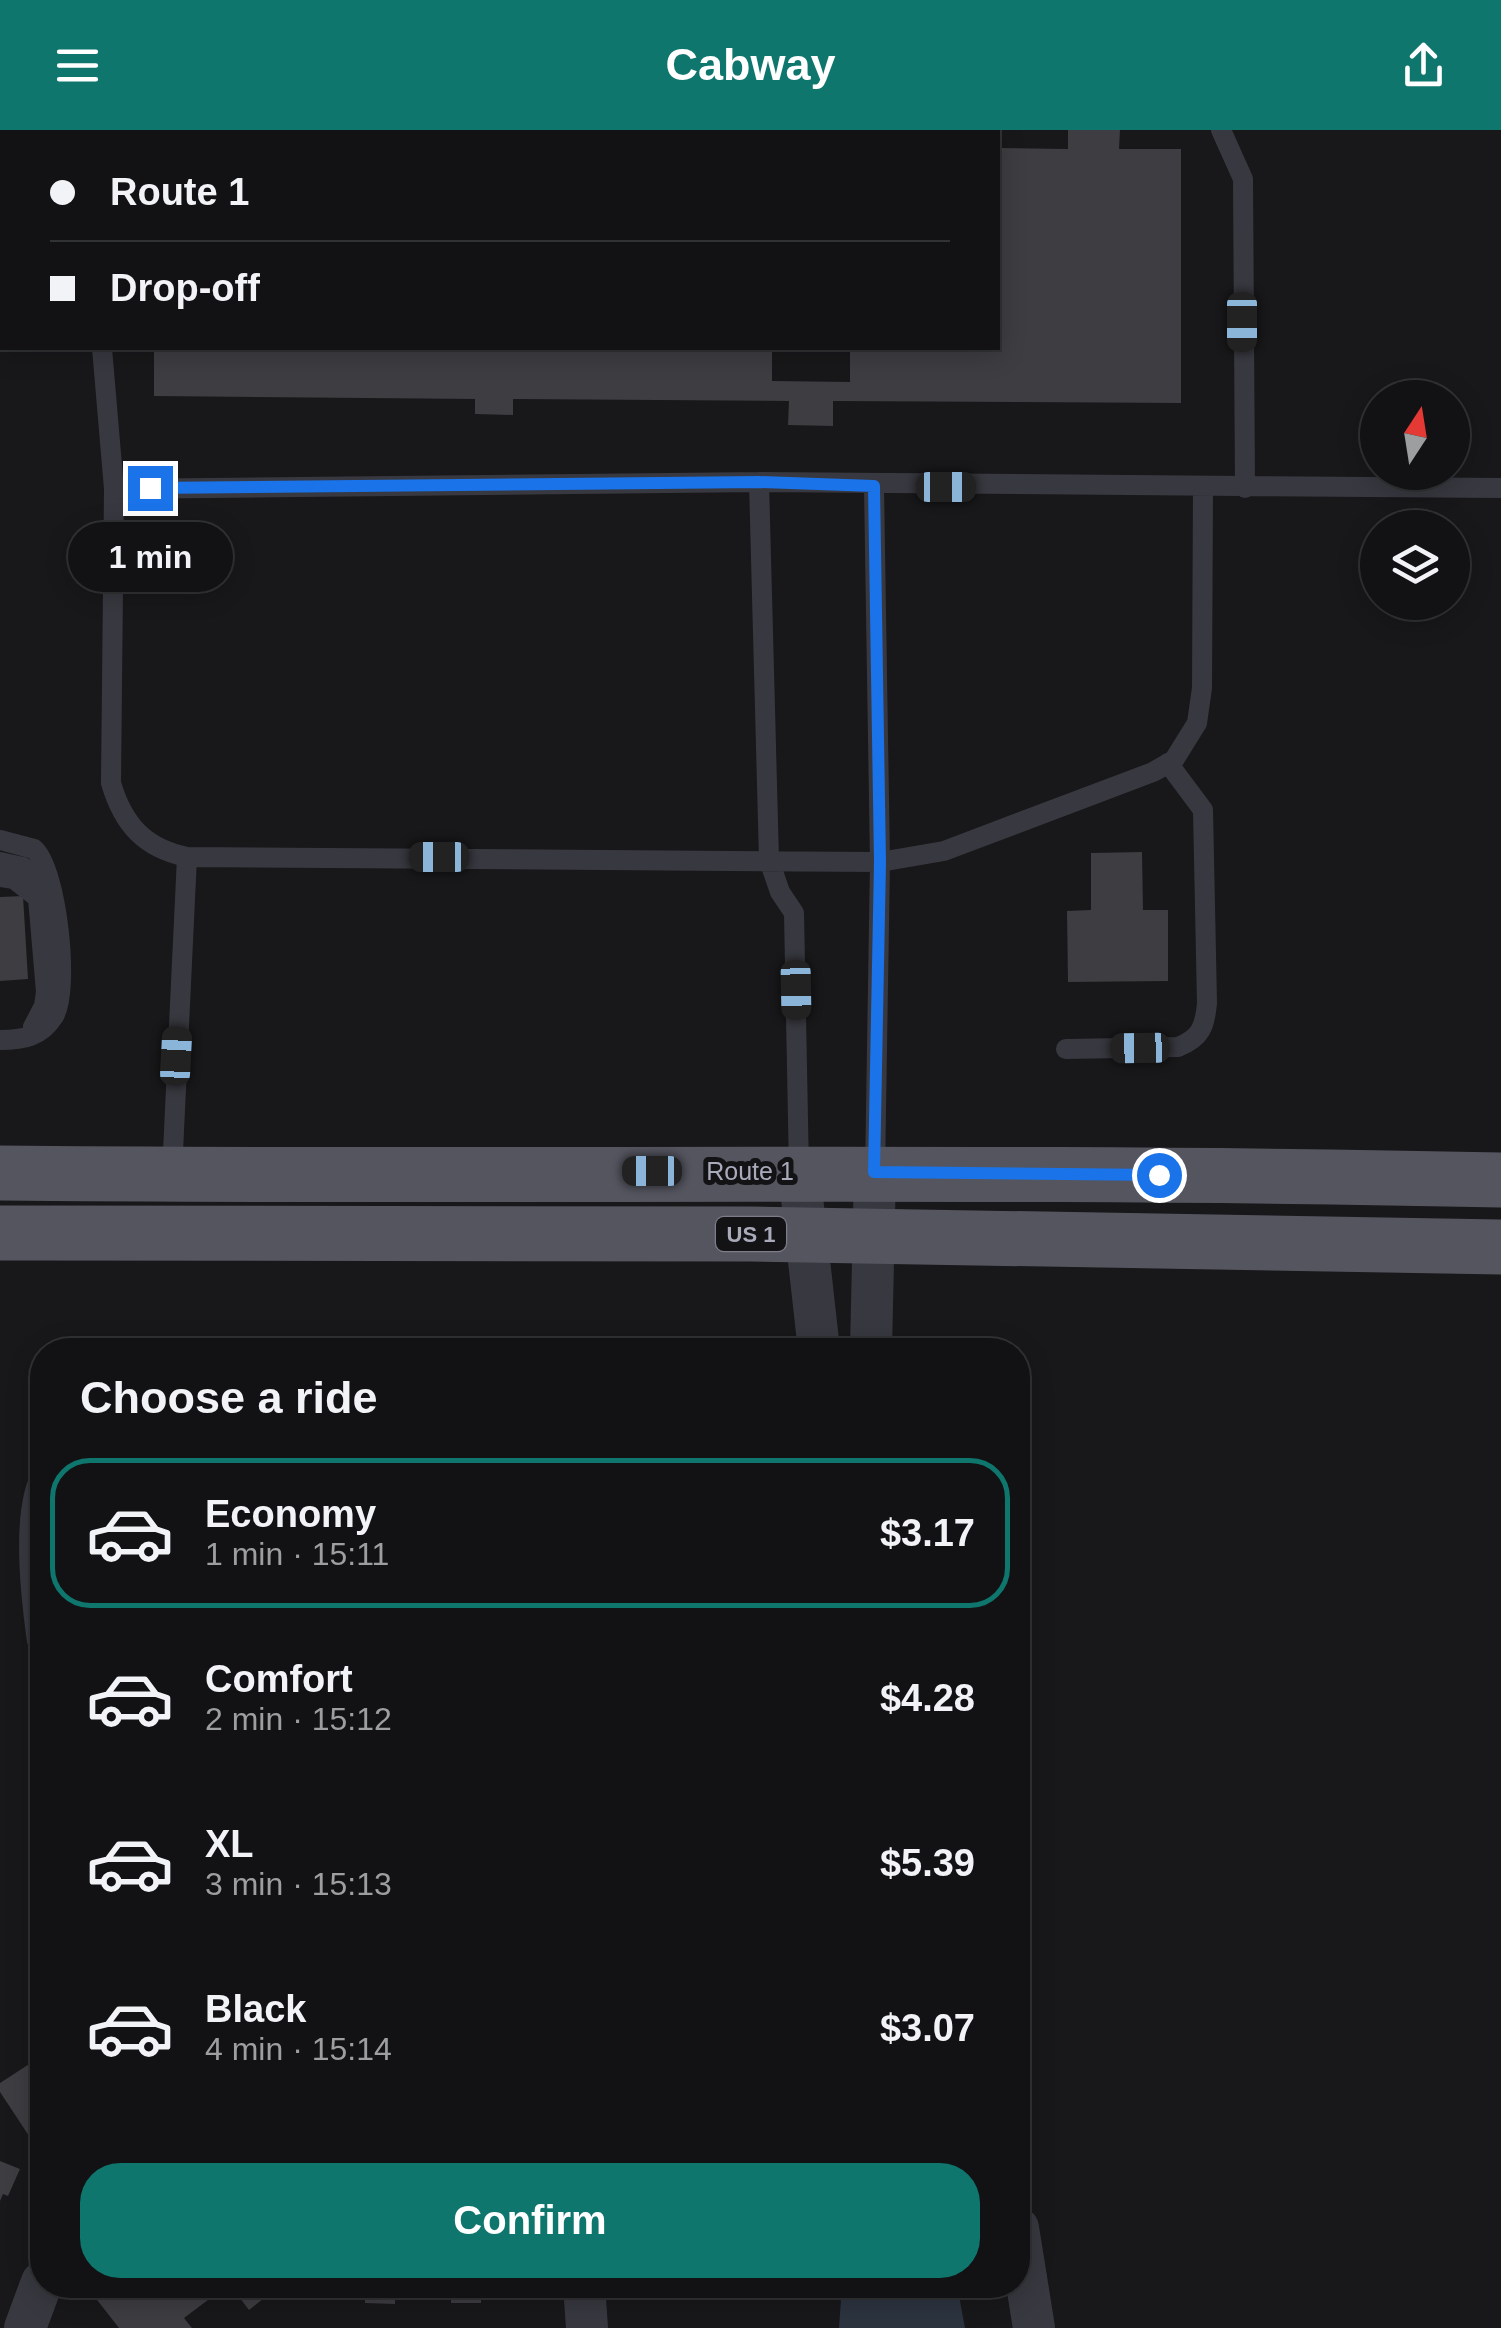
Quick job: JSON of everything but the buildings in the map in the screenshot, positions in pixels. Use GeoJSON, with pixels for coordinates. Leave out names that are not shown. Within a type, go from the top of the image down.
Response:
{"type":"FeatureCollection","features":[{"type":"Feature","properties":{"kind":"main road","name":"Route 1"},"geometry":{"type":"LineString","coordinates":[[0,1173],[416,1177],[799,1171],[1501,1180]]}},
{"type":"Feature","properties":{"kind":"main road","name":"US 1"},"geometry":{"type":"LineString","coordinates":[[0,1234],[876,1236],[1501,1247]]}},
{"type":"Feature","properties":{"kind":"street"},"geometry":{"type":"LineString","coordinates":[[799,1171],[818,1338]]}},
{"type":"Feature","properties":{"kind":"street"},"geometry":{"type":"LineString","coordinates":[[872,1338],[874,1172]]}},
{"type":"Feature","properties":{"kind":"street"},"geometry":{"type":"LineString","coordinates":[[26,2328],[36,2298]]}},
{"type":"Feature","properties":{"kind":"street"},"geometry":{"type":"LineString","coordinates":[[585,2298],[586,2328]]}},
{"type":"Feature","properties":{"kind":"street"},"geometry":{"type":"LineString","coordinates":[[1029,2298],[1034,2328]]}},
{"type":"Feature","properties":{"kind":"lane"},"geometry":{"type":"LineString","coordinates":[[1222,130],[1242,179],[1244,488]]}},
{"type":"Feature","properties":{"kind":"lane"},"geometry":{"type":"LineString","coordinates":[[102,350],[114,488],[112,783],[118,807],[139,836],[169,853],[187,857],[880,862],[944,851],[1168,763],[1190,740],[1202,688],[1203,489]]}},
{"type":"Feature","properties":{"kind":"lane"},"geometry":{"type":"LineString","coordinates":[[114,488],[759,482],[1203,489],[1501,488]]}},
{"type":"Feature","properties":{"kind":"lane"},"geometry":{"type":"LineString","coordinates":[[759,482],[769,860],[780,892],[794,913],[799,1171]]}},
{"type":"Feature","properties":{"kind":"lane"},"geometry":{"type":"LineString","coordinates":[[874,486],[880,862],[874,1172]]}},
{"type":"Feature","properties":{"kind":"lane"},"geometry":{"type":"LineString","coordinates":[[1066,1049],[1178,1047],[1191,1042],[1203,1028],[1207,1003],[1202,810],[1168,763]]}},
{"type":"Feature","properties":{"kind":"lane"},"geometry":{"type":"LineString","coordinates":[[0,840],[23,844],[41,855],[54,894],[58,1007],[37,1034],[22,1040],[0,1040]]}},
{"type":"Feature","properties":{"kind":"lane"},"geometry":{"type":"LineString","coordinates":[[172,1175],[187,857]]}},
{"type":"Feature","properties":{"kind":"lane"},"geometry":{"type":"LineString","coordinates":[[0,862],[23,868],[38,898],[45,1000],[37,1023],[22,1040]]}},
{"type":"Feature","properties":{"kind":"lane"},"geometry":{"type":"LineString","coordinates":[[0,878],[14,880],[38,898]]}},
{"type":"Feature","properties":{"kind":"water"},"geometry":{"type":"Polygon","coordinates":[[[841,2298],[959,2298],[965,2328],[839,2328],[841,2298]]]}},
{"type":"Feature","properties":{"kind":"route"},"geometry":{"type":"LineString","coordinates":[[150,488],[759,482],[874,486],[880,862],[874,1172],[1159,1175]]}}]}
